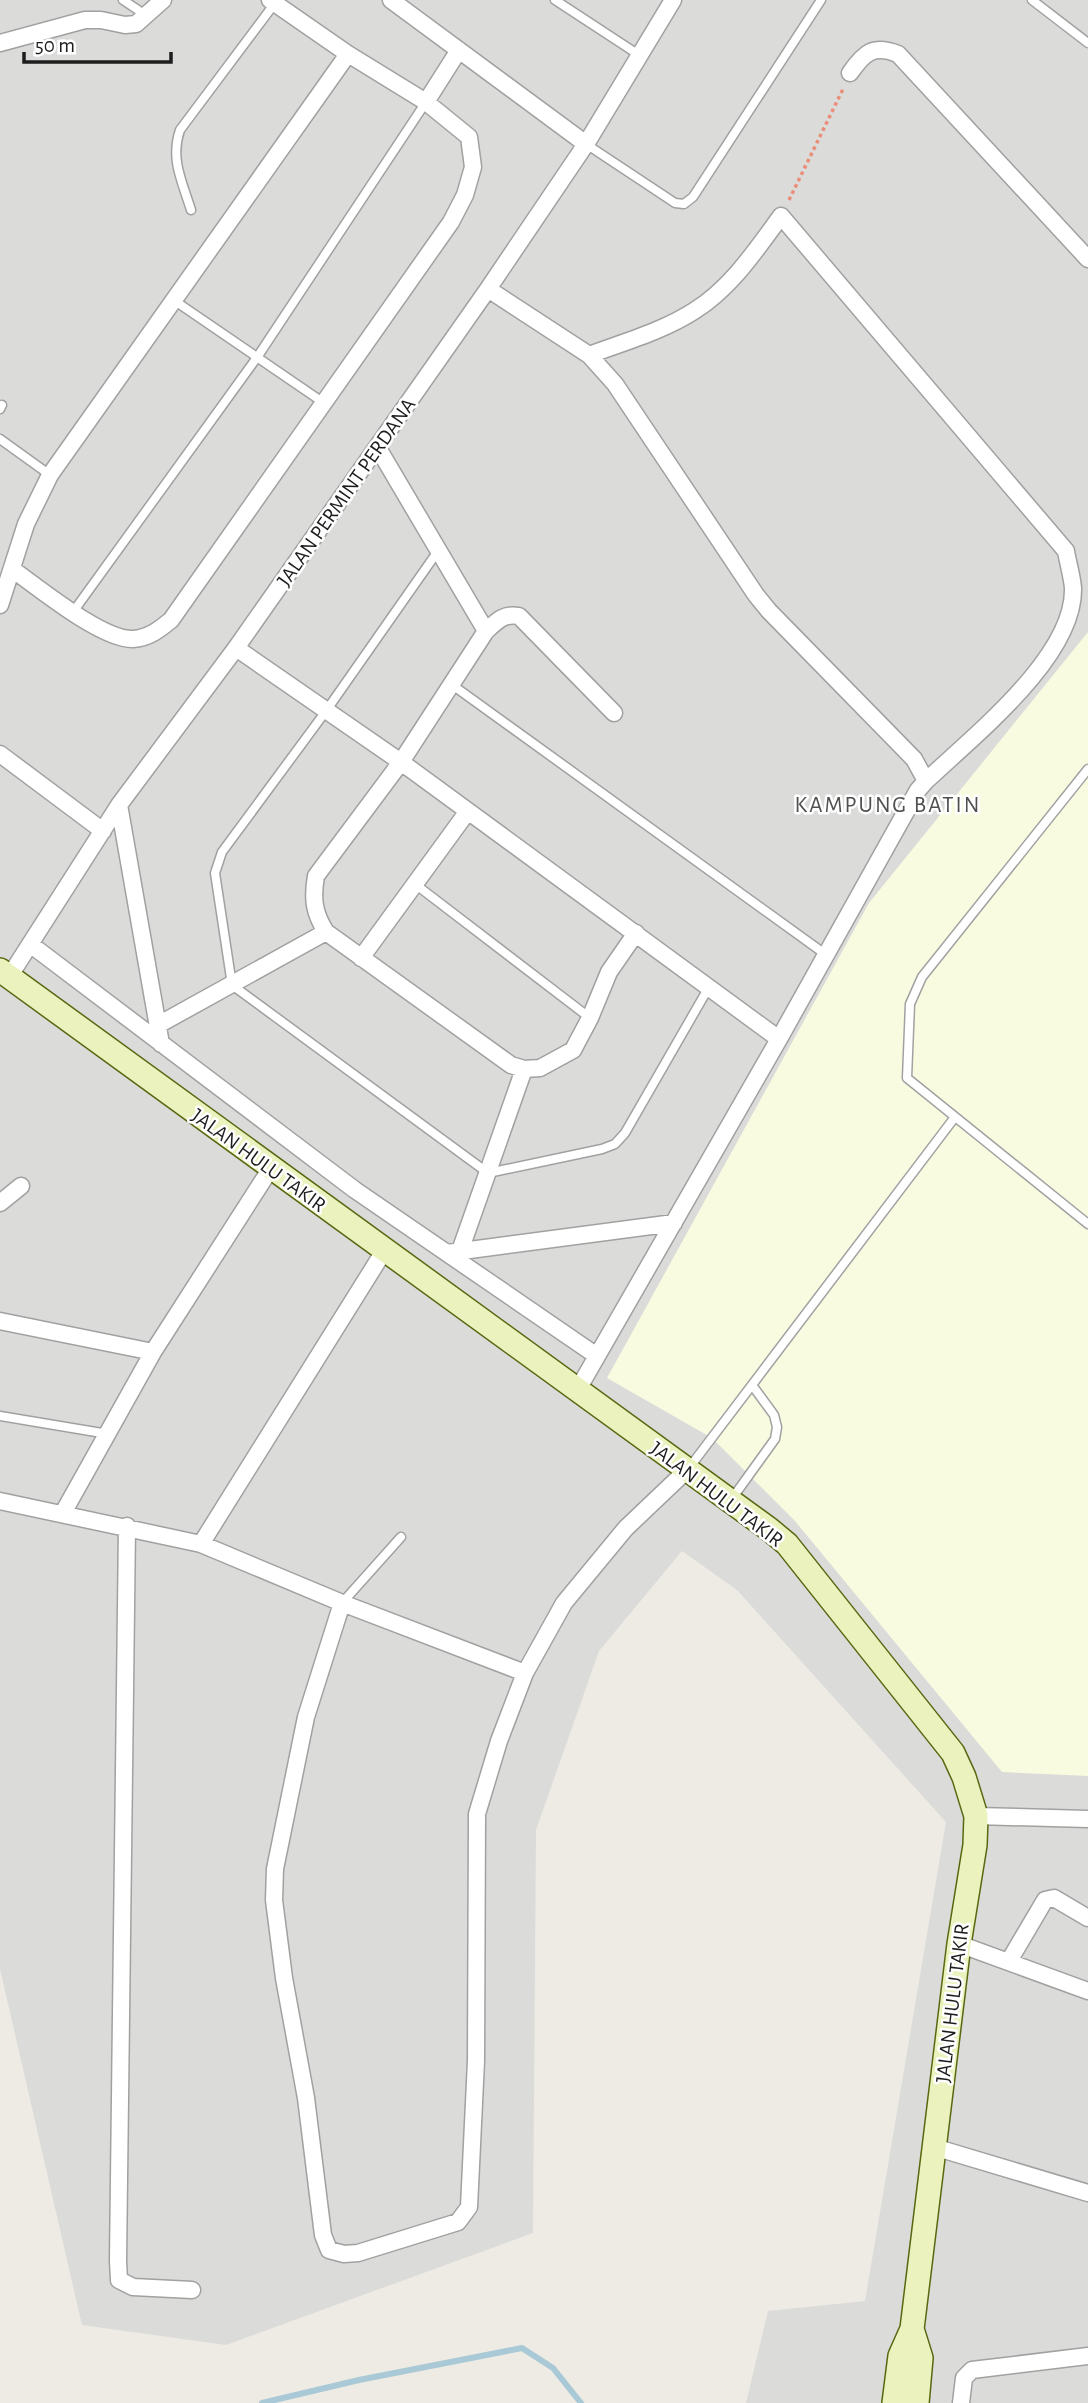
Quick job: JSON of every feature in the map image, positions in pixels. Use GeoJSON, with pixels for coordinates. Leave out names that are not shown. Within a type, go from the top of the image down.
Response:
{"type":"FeatureCollection","features":[{"type":"Feature","properties":{"kind":"street"},"geometry":{"type":"LineString","coordinates":[[4,38],[85,20],[136,24],[163,0]]}},
{"type":"Feature","properties":{"kind":"street"},"geometry":{"type":"LineString","coordinates":[[391,0],[586,144]]}},
{"type":"Feature","properties":{"kind":"street","name":"JALAN PERMINT PERDANA"},"geometry":{"type":"LineString","coordinates":[[4,974],[30,944],[119,805],[236,648],[488,289],[586,144],[673,0]]}},
{"type":"Feature","properties":{"kind":"street"},"geometry":{"type":"LineString","coordinates":[[12,569],[73,612],[113,636],[133,639],[153,635],[171,620],[451,222],[465,195],[473,167],[469,137],[426,102],[348,54],[272,2]]}},
{"type":"Feature","properties":{"kind":"street"},"geometry":{"type":"LineString","coordinates":[[426,102],[459,50]]}},
{"type":"Feature","properties":{"kind":"street"},"geometry":{"type":"LineString","coordinates":[[850,73],[862,57],[876,50],[898,54],[1083,254]]}},
{"type":"Feature","properties":{"kind":"street"},"geometry":{"type":"LineString","coordinates":[[0,605],[26,524],[50,475],[176,301],[348,54]]}},
{"type":"Feature","properties":{"kind":"street"},"geometry":{"type":"LineString","coordinates":[[577,1391],[918,790],[1015,696],[1047,660],[1067,620],[1073,590],[1066,551],[781,216],[745,265],[694,311],[662,327],[589,355]]}},
{"type":"Feature","properties":{"kind":"street"},"geometry":{"type":"LineString","coordinates":[[1083,254],[1088,235]]}},
{"type":"Feature","properties":{"kind":"street"},"geometry":{"type":"LineString","coordinates":[[488,289],[589,355],[615,384],[756,595],[914,759],[926,781]]}},
{"type":"Feature","properties":{"kind":"street"},"geometry":{"type":"LineString","coordinates":[[378,448],[486,631]]}},
{"type":"Feature","properties":{"kind":"street"},"geometry":{"type":"LineString","coordinates":[[614,713],[519,616],[510,614],[500,617],[486,631],[401,762],[316,876],[312,896],[315,915],[326,932],[511,1065],[524,1069],[540,1068],[573,1050],[609,972],[636,933]]}},
{"type":"Feature","properties":{"kind":"street"},"geometry":{"type":"LineString","coordinates":[[236,648],[401,762],[779,1038]]}},
{"type":"Feature","properties":{"kind":"street"},"geometry":{"type":"LineString","coordinates":[[0,754],[103,831]]}},
{"type":"Feature","properties":{"kind":"street"},"geometry":{"type":"LineString","coordinates":[[119,805],[161,1044]]}},
{"type":"Feature","properties":{"kind":"street"},"geometry":{"type":"LineString","coordinates":[[361,958],[468,811]]}},
{"type":"Feature","properties":{"kind":"street"},"geometry":{"type":"LineString","coordinates":[[158,1025],[326,932]]}},
{"type":"Feature","properties":{"kind":"street"},"geometry":{"type":"LineString","coordinates":[[30,944],[355,1190],[454,1252],[597,1356]]}},
{"type":"Feature","properties":{"kind":"street","name":"JALAN HULU TAKIR"},"geometry":{"type":"LineString","coordinates":[[4,974],[787,1544],[953,1753],[964,1777],[976,1816],[975,1845],[959,1944],[912,2329],[900,2356],[894,2403]]}},
{"type":"Feature","properties":{"kind":"street"},"geometry":{"type":"LineString","coordinates":[[454,1252],[488,1172],[524,1069]]}},
{"type":"Feature","properties":{"kind":"street"},"geometry":{"type":"LineString","coordinates":[[63,1513],[153,1352],[271,1168]]}},
{"type":"Feature","properties":{"kind":"street"},"geometry":{"type":"LineString","coordinates":[[0,1203],[21,1186]]}},
{"type":"Feature","properties":{"kind":"street"},"geometry":{"type":"LineString","coordinates":[[454,1252],[674,1223]]}},
{"type":"Feature","properties":{"kind":"street"},"geometry":{"type":"LineString","coordinates":[[201,1544],[384,1251]]}},
{"type":"Feature","properties":{"kind":"street"},"geometry":{"type":"LineString","coordinates":[[0,1321],[153,1352]]}},
{"type":"Feature","properties":{"kind":"street"},"geometry":{"type":"LineString","coordinates":[[342,1603],[306,1717],[275,1869],[274,1900],[284,1978],[306,2098],[323,2235],[329,2250],[344,2254],[371,2250],[458,2222],[468,2207],[476,2062],[477,1814],[499,1741],[526,1673],[564,1602],[626,1528],[687,1470]]}},
{"type":"Feature","properties":{"kind":"street"},"geometry":{"type":"LineString","coordinates":[[0,1501],[127,1526],[201,1544],[342,1603],[526,1673]]}},
{"type":"Feature","properties":{"kind":"street"},"geometry":{"type":"LineString","coordinates":[[127,1526],[118,2261],[120,2280],[134,2287],[192,2290]]}},
{"type":"Feature","properties":{"kind":"street"},"geometry":{"type":"LineString","coordinates":[[976,1816],[1088,1819]]}},
{"type":"Feature","properties":{"kind":"street"},"geometry":{"type":"LineString","coordinates":[[1009,1961],[1045,1900],[1054,1898],[1088,1918]]}},
{"type":"Feature","properties":{"kind":"street"},"geometry":{"type":"LineString","coordinates":[[959,1944],[1088,1991]]}},
{"type":"Feature","properties":{"kind":"street"},"geometry":{"type":"LineString","coordinates":[[934,2147],[1088,2193]]}},
{"type":"Feature","properties":{"kind":"street"},"geometry":{"type":"LineString","coordinates":[[912,2329],[921,2358],[917,2403]]}},
{"type":"Feature","properties":{"kind":"street"},"geometry":{"type":"LineString","coordinates":[[961,2403],[964,2378],[972,2370],[1088,2356]]}},
{"type":"Feature","properties":{"kind":"lane"},"geometry":{"type":"LineString","coordinates":[[123,0],[147,16]]}},
{"type":"Feature","properties":{"kind":"lane"},"geometry":{"type":"LineString","coordinates":[[555,0],[639,55]]}},
{"type":"Feature","properties":{"kind":"lane"},"geometry":{"type":"LineString","coordinates":[[586,144],[676,203],[684,204],[693,197],[821,0]]}},
{"type":"Feature","properties":{"kind":"lane"},"geometry":{"type":"LineString","coordinates":[[1032,0],[1088,43]]}},
{"type":"Feature","properties":{"kind":"lane"},"geometry":{"type":"LineString","coordinates":[[1043,9],[1049,0]]}},
{"type":"Feature","properties":{"kind":"lane"},"geometry":{"type":"LineString","coordinates":[[191,209],[175,157],[175,145],[180,130],[272,2]]}},
{"type":"Feature","properties":{"kind":"lane"},"geometry":{"type":"LineString","coordinates":[[73,612],[258,356],[426,102]]}},
{"type":"Feature","properties":{"kind":"lane"},"geometry":{"type":"LineString","coordinates":[[176,301],[324,403]]}},
{"type":"Feature","properties":{"kind":"lane"},"geometry":{"type":"LineString","coordinates":[[0,439],[50,475]]}},
{"type":"Feature","properties":{"kind":"lane"},"geometry":{"type":"LineString","coordinates":[[438,551],[222,852],[215,873],[232,985],[488,1172],[615,1144],[625,1133],[709,987]]}},
{"type":"Feature","properties":{"kind":"lane"},"geometry":{"type":"LineString","coordinates":[[451,684],[825,954]]}},
{"type":"Feature","properties":{"kind":"lane"},"geometry":{"type":"LineString","coordinates":[[1088,769],[922,977],[910,1004],[907,1078],[1088,1224]]}},
{"type":"Feature","properties":{"kind":"lane"},"geometry":{"type":"LineString","coordinates":[[415,884],[590,1018]]}},
{"type":"Feature","properties":{"kind":"lane"},"geometry":{"type":"LineString","coordinates":[[687,1470],[955,1117]]}},
{"type":"Feature","properties":{"kind":"lane"},"geometry":{"type":"LineString","coordinates":[[730,1502],[775,1439],[777,1427],[774,1415],[752,1385]]}},
{"type":"Feature","properties":{"kind":"lane"},"geometry":{"type":"LineString","coordinates":[[0,1416],[108,1434]]}},
{"type":"Feature","properties":{"kind":"lane"},"geometry":{"type":"LineString","coordinates":[[342,1603],[401,1537]]}},
{"type":"Feature","properties":{"kind":"path"},"geometry":{"type":"LineString","coordinates":[[781,216],[850,73]]}},
{"type":"Feature","properties":{"kind":"shaded area"},"geometry":{"type":"Polygon","coordinates":[[[0,0],[1088,0],[1088,2403],[746,2403],[768,2311],[865,2301],[946,1822],[737,1590],[682,1551],[599,1651],[536,1830],[533,2233],[226,2345],[82,2325],[0,1969],[0,0]]]}},
{"type":"Feature","properties":{"kind":"shaded area"},"geometry":{"type":"Polygon","coordinates":[[[1088,632],[1088,1776],[1002,1772],[795,1521],[712,1438],[607,1378],[869,903],[1088,632]]]}},
{"type":"Feature","properties":{"kind":"waterway"},"geometry":{"type":"LineString","coordinates":[[262,2403],[359,2380],[522,2348],[553,2368],[581,2403]]}},
{"type":"Feature","properties":{"kind":"district","name":"KAMPUNG BATIN"},"geometry":{"type":"Point","coordinates":[888,804]}}]}
